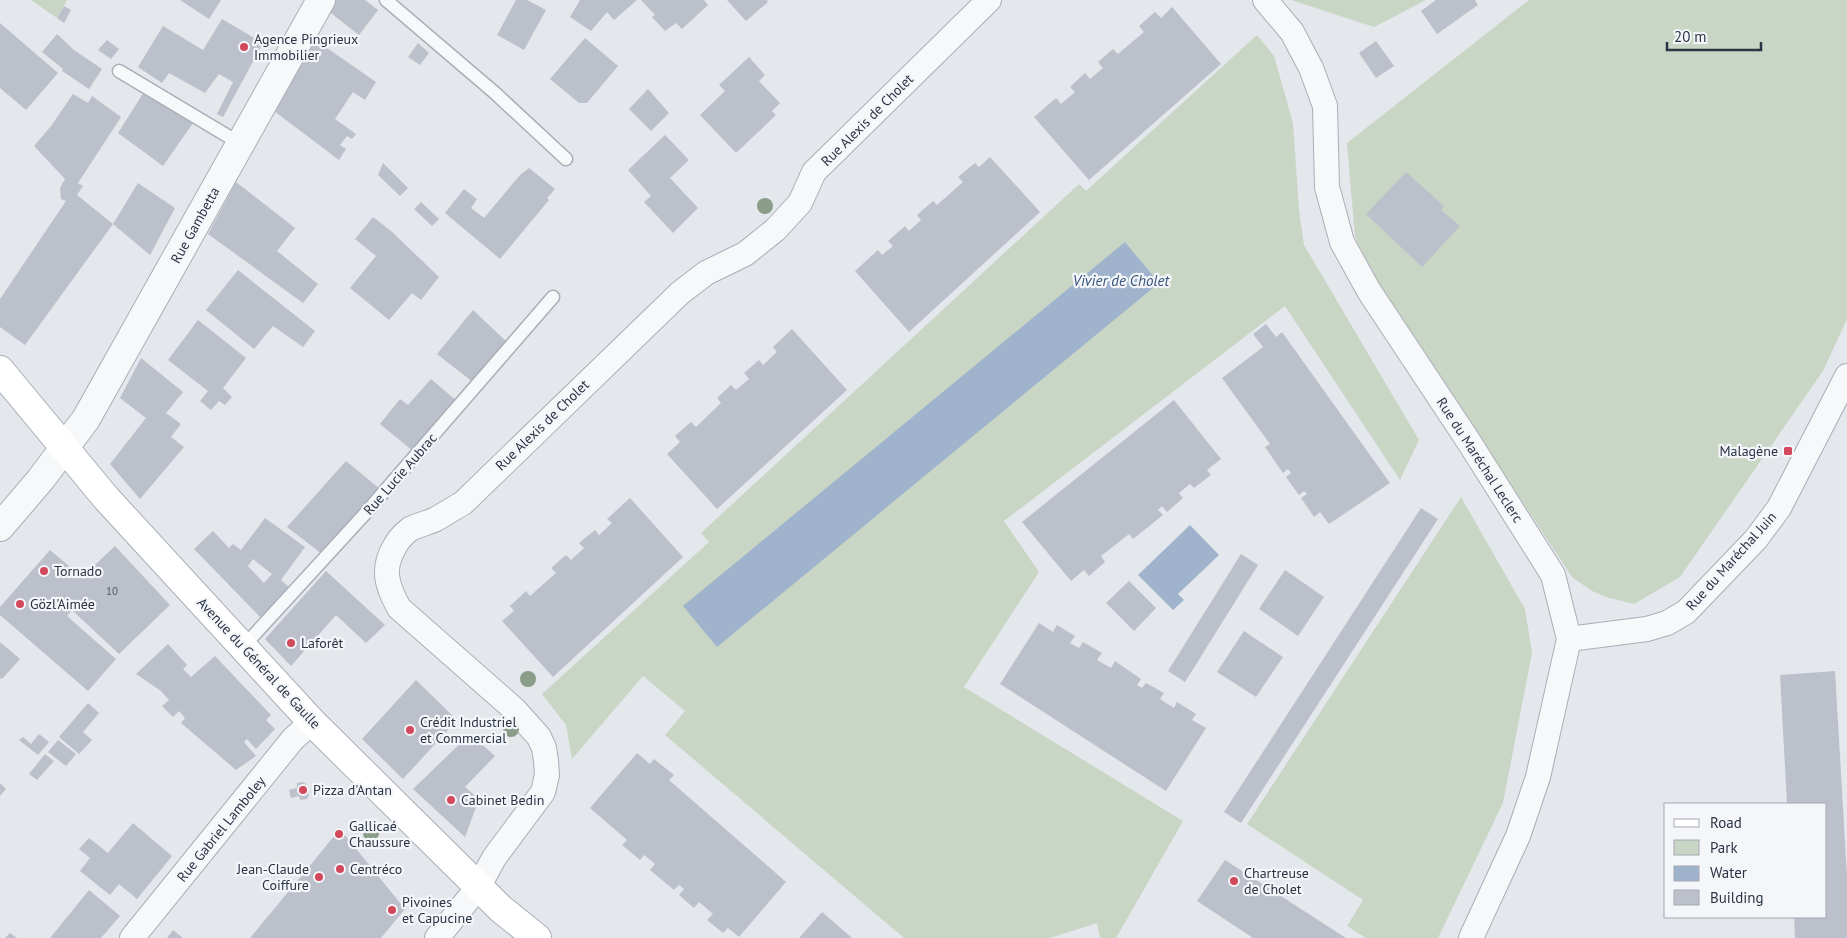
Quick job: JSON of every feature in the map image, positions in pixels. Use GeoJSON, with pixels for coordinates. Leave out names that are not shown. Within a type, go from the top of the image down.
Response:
{"type":"FeatureCollection","features":[{"type":"Feature","properties":{"kind":"main road","name":"Avenue du Général de Gaulle"},"geometry":{"type":"LineString","coordinates":[[0,370],[106,498],[312,722],[501,909],[537,938]]}},
{"type":"Feature","properties":{"kind":"street","name":"Rue Gambetta"},"geometry":{"type":"LineString","coordinates":[[0,527],[41,479],[86,419],[321,0]]}},
{"type":"Feature","properties":{"kind":"street","name":"Rue Alexis de Cholet"},"geometry":{"type":"LineString","coordinates":[[437,938],[479,886],[494,858],[543,792],[546,775],[544,748],[539,737],[515,710],[399,608],[387,577],[386,571],[389,556],[410,529],[435,519],[462,503],[680,293],[706,273],[745,254],[774,230],[800,203],[814,172],[988,0]]}},
{"type":"Feature","properties":{"kind":"street","name":"Rue du Maréchal Leclerc"},"geometry":{"type":"LineString","coordinates":[[1265,0],[1292,32],[1311,68],[1325,106],[1327,187],[1342,242],[1369,291],[1470,442],[1553,575],[1569,639],[1535,786],[1518,836],[1471,938]]}},
{"type":"Feature","properties":{"kind":"street","name":"Rue du Maréchal Juin"},"geometry":{"type":"LineString","coordinates":[[1569,639],[1647,629],[1667,623],[1686,612],[1756,539],[1779,508],[1846,378]]}},
{"type":"Feature","properties":{"kind":"street","name":"Rue Gabriel Lamboley"},"geometry":{"type":"LineString","coordinates":[[132,938],[293,740],[312,722]]}},
{"type":"Feature","properties":{"kind":"lane"},"geometry":{"type":"LineString","coordinates":[[386,0],[495,93],[566,158]]}},
{"type":"Feature","properties":{"kind":"lane"},"geometry":{"type":"LineString","coordinates":[[119,71],[241,144]]}},
{"type":"Feature","properties":{"kind":"lane","name":"Rue Lucie Aubrac"},"geometry":{"type":"LineString","coordinates":[[243,647],[376,501],[553,297]]}},
{"type":"Feature","properties":{"kind":"green space"},"geometry":{"type":"Polygon","coordinates":[[[31,0],[67,0],[57,18],[31,0]]]}},
{"type":"Feature","properties":{"kind":"green space"},"geometry":{"type":"Polygon","coordinates":[[[1291,0],[1426,0],[1374,27],[1291,0]]]}},
{"type":"Feature","properties":{"kind":"green space"},"geometry":{"type":"Polygon","coordinates":[[[1529,0],[1847,0],[1847,319],[1823,371],[1680,577],[1634,604],[1606,597],[1592,591],[1572,577],[1377,282],[1355,237],[1347,143],[1529,0]]]}},
{"type":"Feature","properties":{"kind":"green space"},"geometry":{"type":"Polygon","coordinates":[[[1257,35],[1274,56],[1293,123],[1299,210],[1304,245],[1419,440],[1400,480],[1285,306],[1004,521],[1039,572],[964,687],[1183,821],[1116,938],[1100,938],[1097,923],[1050,938],[904,938],[665,735],[685,711],[643,676],[572,759],[566,725],[542,694],[709,542],[701,533],[1079,184],[1086,191],[1257,35]]]}},
{"type":"Feature","properties":{"kind":"green space"},"geometry":{"type":"Polygon","coordinates":[[[1461,497],[1525,609],[1532,653],[1503,803],[1438,938],[1366,938],[1347,926],[1363,900],[1247,824],[1461,497]]]}},
{"type":"Feature","properties":{"kind":"water","name":"Vivier de Cholet"},"geometry":{"type":"Polygon","coordinates":[[[1125,242],[1159,283],[717,647],[683,606],[1125,242]]]}},
{"type":"Feature","properties":{"kind":"water"},"geometry":{"type":"Polygon","coordinates":[[[1190,525],[1219,555],[1178,594],[1184,600],[1173,610],[1138,575],[1190,525]]]}},
{"type":"Feature","properties":{"kind":"building"},"geometry":{"type":"Polygon","coordinates":[[[180,0],[221,0],[209,19],[180,0]]]}},
{"type":"Feature","properties":{"kind":"building"},"geometry":{"type":"Polygon","coordinates":[[[333,0],[365,0],[378,10],[359,35],[327,10],[333,0]]]}},
{"type":"Feature","properties":{"kind":"building"},"geometry":{"type":"Polygon","coordinates":[[[516,0],[527,0],[546,10],[524,50],[497,35],[516,0]]]}},
{"type":"Feature","properties":{"kind":"building"},"geometry":{"type":"Polygon","coordinates":[[[580,0],[637,0],[614,20],[607,12],[591,31],[570,17],[580,0]]]}},
{"type":"Feature","properties":{"kind":"building"},"geometry":{"type":"Polygon","coordinates":[[[641,0],[704,0],[708,5],[682,29],[676,23],[665,31],[652,17],[655,15],[641,0]]]}},
{"type":"Feature","properties":{"kind":"building"},"geometry":{"type":"Polygon","coordinates":[[[727,0],[767,0],[768,2],[746,21],[727,0]]]}},
{"type":"Feature","properties":{"kind":"building"},"geometry":{"type":"Polygon","coordinates":[[[1436,0],[1475,0],[1478,5],[1437,34],[1421,11],[1436,0]]]}},
{"type":"Feature","properties":{"kind":"building"},"geometry":{"type":"Polygon","coordinates":[[[64,6],[71,10],[64,23],[57,18],[64,6]]]}},
{"type":"Feature","properties":{"kind":"building"},"geometry":{"type":"Polygon","coordinates":[[[1172,7],[1221,64],[1089,180],[1034,117],[1056,98],[1061,104],[1075,92],[1070,87],[1085,73],[1090,79],[1103,68],[1098,62],[1113,49],[1118,54],[1144,32],[1139,26],[1155,12],[1161,18],[1172,7]]]}},
{"type":"Feature","properties":{"kind":"building"},"geometry":{"type":"Polygon","coordinates":[[[222,19],[263,43],[223,117],[217,114],[233,82],[219,74],[205,93],[169,73],[162,83],[138,67],[163,26],[203,50],[222,19]]]}},
{"type":"Feature","properties":{"kind":"building"},"geometry":{"type":"Polygon","coordinates":[[[0,23],[58,73],[26,110],[0,88],[0,23]]]}},
{"type":"Feature","properties":{"kind":"building"},"geometry":{"type":"Polygon","coordinates":[[[57,34],[74,50],[102,69],[89,89],[62,71],[63,69],[42,52],[57,34]]]}},
{"type":"Feature","properties":{"kind":"building"},"geometry":{"type":"Polygon","coordinates":[[[585,38],[618,66],[587,103],[579,103],[550,79],[585,38]]]}},
{"type":"Feature","properties":{"kind":"building"},"geometry":{"type":"Polygon","coordinates":[[[314,39],[376,82],[365,100],[353,92],[335,119],[356,134],[352,139],[347,136],[340,145],[346,149],[339,160],[274,111],[314,39]]]}},
{"type":"Feature","properties":{"kind":"building"},"geometry":{"type":"Polygon","coordinates":[[[107,40],[119,49],[111,59],[98,50],[107,40]]]}},
{"type":"Feature","properties":{"kind":"building"},"geometry":{"type":"Polygon","coordinates":[[[1376,41],[1394,66],[1376,78],[1359,53],[1376,41]]]}},
{"type":"Feature","properties":{"kind":"building"},"geometry":{"type":"Polygon","coordinates":[[[418,43],[429,53],[420,65],[408,57],[418,43]]]}},
{"type":"Feature","properties":{"kind":"building"},"geometry":{"type":"Polygon","coordinates":[[[749,57],[765,75],[759,81],[780,103],[772,111],[776,115],[736,153],[700,115],[725,91],[719,85],[749,57]]]}},
{"type":"Feature","properties":{"kind":"building"},"geometry":{"type":"Polygon","coordinates":[[[648,89],[669,113],[651,131],[629,109],[648,89]]]}},
{"type":"Feature","properties":{"kind":"building"},"geometry":{"type":"Polygon","coordinates":[[[144,92],[193,123],[163,166],[118,133],[144,92]]]}},
{"type":"Feature","properties":{"kind":"building"},"geometry":{"type":"Polygon","coordinates":[[[73,94],[88,103],[92,96],[121,117],[78,183],[83,186],[77,195],[113,224],[25,345],[0,327],[0,299],[66,201],[61,199],[60,188],[65,179],[34,146],[51,126],[73,94]]]}},
{"type":"Feature","properties":{"kind":"building"},"geometry":{"type":"Polygon","coordinates":[[[665,135],[689,160],[670,178],[698,208],[673,233],[644,202],[651,196],[628,170],[665,135]]]}},
{"type":"Feature","properties":{"kind":"building"},"geometry":{"type":"Polygon","coordinates":[[[990,157],[1040,212],[909,332],[855,271],[878,250],[882,255],[893,246],[888,241],[905,226],[909,231],[921,220],[917,215],[933,201],[937,205],[963,182],[958,177],[975,163],[979,167],[990,157]]]}},
{"type":"Feature","properties":{"kind":"building"},"geometry":{"type":"Polygon","coordinates":[[[383,163],[408,188],[400,196],[378,175],[383,163]]]}},
{"type":"Feature","properties":{"kind":"building"},"geometry":{"type":"Polygon","coordinates":[[[529,168],[555,189],[547,198],[549,200],[500,259],[445,213],[464,189],[477,199],[471,208],[484,218],[520,175],[529,168]]]}},
{"type":"Feature","properties":{"kind":"building"},"geometry":{"type":"Polygon","coordinates":[[[1406,172],[1444,206],[1441,210],[1460,226],[1422,267],[1366,214],[1406,172]]]}},
{"type":"Feature","properties":{"kind":"building"},"geometry":{"type":"Polygon","coordinates":[[[236,182],[295,228],[277,251],[318,284],[303,303],[208,234],[236,182]]]}},
{"type":"Feature","properties":{"kind":"building"},"geometry":{"type":"Polygon","coordinates":[[[138,183],[175,208],[150,255],[113,224],[138,183]]]}},
{"type":"Feature","properties":{"kind":"building"},"geometry":{"type":"Polygon","coordinates":[[[421,202],[439,219],[432,226],[414,209],[421,202]]]}},
{"type":"Feature","properties":{"kind":"building"},"geometry":{"type":"Polygon","coordinates":[[[373,217],[391,231],[439,277],[421,300],[412,293],[389,320],[350,288],[376,256],[355,239],[373,217]]]}},
{"type":"Feature","properties":{"kind":"building"},"geometry":{"type":"Polygon","coordinates":[[[238,270],[315,331],[303,347],[273,326],[254,349],[206,310],[238,270]]]}},
{"type":"Feature","properties":{"kind":"building"},"geometry":{"type":"Polygon","coordinates":[[[473,310],[509,344],[474,383],[437,354],[473,310]]]}},
{"type":"Feature","properties":{"kind":"building"},"geometry":{"type":"Polygon","coordinates":[[[198,320],[246,358],[223,388],[232,397],[225,405],[219,401],[211,410],[200,401],[208,391],[168,360],[198,320]]]}},
{"type":"Feature","properties":{"kind":"building"},"geometry":{"type":"Polygon","coordinates":[[[1266,324],[1276,337],[1282,332],[1390,483],[1329,524],[1320,512],[1314,517],[1301,498],[1307,494],[1304,491],[1299,495],[1286,477],[1291,473],[1288,469],[1283,473],[1265,447],[1270,444],[1222,378],[1263,347],[1253,334],[1266,324]]]}},
{"type":"Feature","properties":{"kind":"building"},"geometry":{"type":"Polygon","coordinates":[[[792,329],[847,390],[717,509],[667,454],[680,442],[675,436],[691,422],[696,427],[721,403],[717,398],[731,385],[736,390],[749,379],[744,373],[759,360],[763,365],[777,352],[773,347],[792,329]]]}},
{"type":"Feature","properties":{"kind":"building"},"geometry":{"type":"Polygon","coordinates":[[[141,358],[183,392],[166,413],[181,424],[171,437],[184,447],[140,499],[110,464],[146,418],[120,398],[141,358]]]}},
{"type":"Feature","properties":{"kind":"building"},"geometry":{"type":"Polygon","coordinates":[[[431,379],[457,401],[413,451],[380,424],[400,399],[408,405],[431,379]]]}},
{"type":"Feature","properties":{"kind":"building"},"geometry":{"type":"Polygon","coordinates":[[[1174,400],[1221,459],[1207,470],[1211,475],[1194,488],[1190,484],[1179,493],[1183,498],[1167,512],[1162,506],[1158,510],[1163,515],[1133,539],[1129,534],[1101,556],[1105,562],[1089,576],[1084,570],[1071,581],[1022,522],[1174,400]]]}},
{"type":"Feature","properties":{"kind":"building"},"geometry":{"type":"Polygon","coordinates":[[[346,461],[380,489],[322,554],[287,527],[346,461]]]}},
{"type":"Feature","properties":{"kind":"building"},"geometry":{"type":"Polygon","coordinates":[[[630,498],[683,557],[553,677],[502,621],[514,611],[510,606],[526,591],[530,596],[556,573],[551,568],[566,555],[571,560],[584,548],[579,543],[595,530],[599,535],[612,523],[607,519],[630,498]]]}},
{"type":"Feature","properties":{"kind":"building"},"geometry":{"type":"Polygon","coordinates":[[[1421,508],[1438,519],[1241,823],[1224,812],[1421,508]]]}},
{"type":"Feature","properties":{"kind":"building"},"geometry":{"type":"Polygon","coordinates":[[[265,518],[305,547],[281,580],[291,589],[261,618],[194,549],[213,531],[229,548],[233,544],[241,550],[265,518]],[[253,559],[248,566],[264,583],[272,574],[253,559]]]}},
{"type":"Feature","properties":{"kind":"building"},"geometry":{"type":"Polygon","coordinates":[[[115,546],[170,605],[119,654],[72,610],[67,616],[116,659],[88,691],[0,615],[0,607],[50,550],[82,577],[115,546]]]}},
{"type":"Feature","properties":{"kind":"building"},"geometry":{"type":"Polygon","coordinates":[[[1241,554],[1258,565],[1185,682],[1168,671],[1241,554]]]}},
{"type":"Feature","properties":{"kind":"building"},"geometry":{"type":"Polygon","coordinates":[[[1285,570],[1324,597],[1298,636],[1259,609],[1285,570]]]}},
{"type":"Feature","properties":{"kind":"building"},"geometry":{"type":"Polygon","coordinates":[[[326,571],[385,625],[366,643],[336,615],[291,666],[265,639],[326,571]]]}},
{"type":"Feature","properties":{"kind":"building"},"geometry":{"type":"Polygon","coordinates":[[[1129,581],[1156,608],[1134,631],[1106,603],[1129,581]]]}},
{"type":"Feature","properties":{"kind":"building"},"geometry":{"type":"Polygon","coordinates":[[[1039,623],[1053,632],[1057,625],[1075,636],[1070,643],[1079,648],[1083,642],[1102,653],[1097,660],[1111,668],[1115,661],[1141,679],[1137,685],[1142,688],[1146,683],[1164,693],[1160,699],[1174,708],[1177,702],[1196,714],[1192,720],[1206,728],[1166,791],[1000,684],[1039,623]]]}},
{"type":"Feature","properties":{"kind":"building"},"geometry":{"type":"Polygon","coordinates":[[[1244,631],[1283,657],[1256,697],[1217,672],[1244,631]]]}},
{"type":"Feature","properties":{"kind":"building"},"geometry":{"type":"Polygon","coordinates":[[[0,642],[20,659],[2,679],[0,678],[0,642]]]}},
{"type":"Feature","properties":{"kind":"building"},"geometry":{"type":"Polygon","coordinates":[[[168,644],[187,665],[183,669],[191,677],[215,656],[271,715],[266,720],[275,729],[256,749],[247,739],[244,742],[256,756],[236,770],[181,723],[185,718],[179,711],[173,717],[162,706],[169,700],[161,691],[136,674],[168,644]]]}},
{"type":"Feature","properties":{"kind":"building"},"geometry":{"type":"Polygon","coordinates":[[[1835,671],[1847,876],[1847,938],[1795,938],[1794,918],[1827,918],[1827,803],[1787,803],[1780,675],[1835,671]]]}},
{"type":"Feature","properties":{"kind":"building","name":"Crédit Industriel et Commercial"},"geometry":{"type":"Polygon","coordinates":[[[416,680],[457,720],[403,779],[362,739],[416,680]]]}},
{"type":"Feature","properties":{"kind":"building"},"geometry":{"type":"Polygon","coordinates":[[[88,703],[99,713],[83,732],[92,740],[79,754],[59,737],[88,703]]]}},
{"type":"Feature","properties":{"kind":"building"},"geometry":{"type":"Polygon","coordinates":[[[39,734],[49,742],[38,755],[19,740],[23,737],[31,744],[39,734]]]}},
{"type":"Feature","properties":{"kind":"building"},"geometry":{"type":"Polygon","coordinates":[[[470,734],[495,756],[465,787],[479,799],[465,837],[413,789],[470,734]]]}},
{"type":"Feature","properties":{"kind":"building"},"geometry":{"type":"Polygon","coordinates":[[[58,740],[76,754],[66,766],[48,752],[58,740]]]}},
{"type":"Feature","properties":{"kind":"building"},"geometry":{"type":"Polygon","coordinates":[[[637,753],[650,764],[654,759],[674,775],[669,780],[786,882],[739,937],[728,928],[723,933],[707,920],[713,914],[699,902],[694,908],[679,895],[684,889],[679,885],[674,890],[650,870],[655,864],[644,855],[640,860],[622,845],[627,840],[590,808],[637,753]]]}},
{"type":"Feature","properties":{"kind":"building"},"geometry":{"type":"Polygon","coordinates":[[[45,754],[54,761],[37,780],[29,774],[45,754]]]}},
{"type":"Feature","properties":{"kind":"building"},"geometry":{"type":"Polygon","coordinates":[[[303,782],[306,784],[309,794],[307,799],[300,800],[299,796],[291,798],[289,790],[297,788],[297,783],[303,782]]]}},
{"type":"Feature","properties":{"kind":"building"},"geometry":{"type":"Polygon","coordinates":[[[0,783],[6,789],[0,796],[0,783]]]}},
{"type":"Feature","properties":{"kind":"building"},"geometry":{"type":"Polygon","coordinates":[[[133,823],[172,856],[137,899],[119,884],[110,895],[80,871],[90,858],[79,849],[89,838],[108,853],[133,823]]]}},
{"type":"Feature","properties":{"kind":"building","name":"Centréco"},"geometry":{"type":"Polygon","coordinates":[[[340,829],[405,909],[381,938],[250,938],[340,829]]]}},
{"type":"Feature","properties":{"kind":"building","name":"Chartreuse de Cholet"},"geometry":{"type":"Polygon","coordinates":[[[1225,860],[1346,938],[1253,938],[1197,901],[1225,860]]]}},
{"type":"Feature","properties":{"kind":"building"},"geometry":{"type":"Polygon","coordinates":[[[89,890],[120,916],[101,938],[50,938],[89,890]]]}},
{"type":"Feature","properties":{"kind":"building"},"geometry":{"type":"Polygon","coordinates":[[[822,912],[852,938],[799,938],[822,912]]]}},
{"type":"Feature","properties":{"kind":"building"},"geometry":{"type":"Polygon","coordinates":[[[173,930],[183,938],[167,938],[173,930]]]}},
{"type":"Feature","properties":{"kind":"building"},"geometry":{"type":"Polygon","coordinates":[[[10,933],[17,938],[5,938],[10,933]]]}},
{"type":"Feature","properties":{"kind":"place","name":"Agence Pingrieux Immobilier"},"geometry":{"type":"Point","coordinates":[244,47]}},
{"type":"Feature","properties":{"kind":"place","name":"Malagène"},"geometry":{"type":"Point","coordinates":[1788,451]}},
{"type":"Feature","properties":{"kind":"place","name":"Tornado"},"geometry":{"type":"Point","coordinates":[44,571]}},
{"type":"Feature","properties":{"kind":"place","name":"Gözl'Aimée"},"geometry":{"type":"Point","coordinates":[20,604]}},
{"type":"Feature","properties":{"kind":"place","name":"Laforêt"},"geometry":{"type":"Point","coordinates":[291,643]}},
{"type":"Feature","properties":{"kind":"place","name":"Crédit Industriel et Commercial"},"geometry":{"type":"Point","coordinates":[410,730]}},
{"type":"Feature","properties":{"kind":"place","name":"Pizza d'Antan"},"geometry":{"type":"Point","coordinates":[303,790]}},
{"type":"Feature","properties":{"kind":"place","name":"Cabinet Bedin"},"geometry":{"type":"Point","coordinates":[451,800]}},
{"type":"Feature","properties":{"kind":"place","name":"Gallicaé Chaussure"},"geometry":{"type":"Point","coordinates":[339,834]}},
{"type":"Feature","properties":{"kind":"place","name":"Centréco"},"geometry":{"type":"Point","coordinates":[340,869]}},
{"type":"Feature","properties":{"kind":"place","name":"Jean-Claude Coiffure"},"geometry":{"type":"Point","coordinates":[319,877]}},
{"type":"Feature","properties":{"kind":"place","name":"Chartreuse de Cholet"},"geometry":{"type":"Point","coordinates":[1234,881]}},
{"type":"Feature","properties":{"kind":"place","name":"Pivoines et Capucine"},"geometry":{"type":"Point","coordinates":[392,910]}}]}
